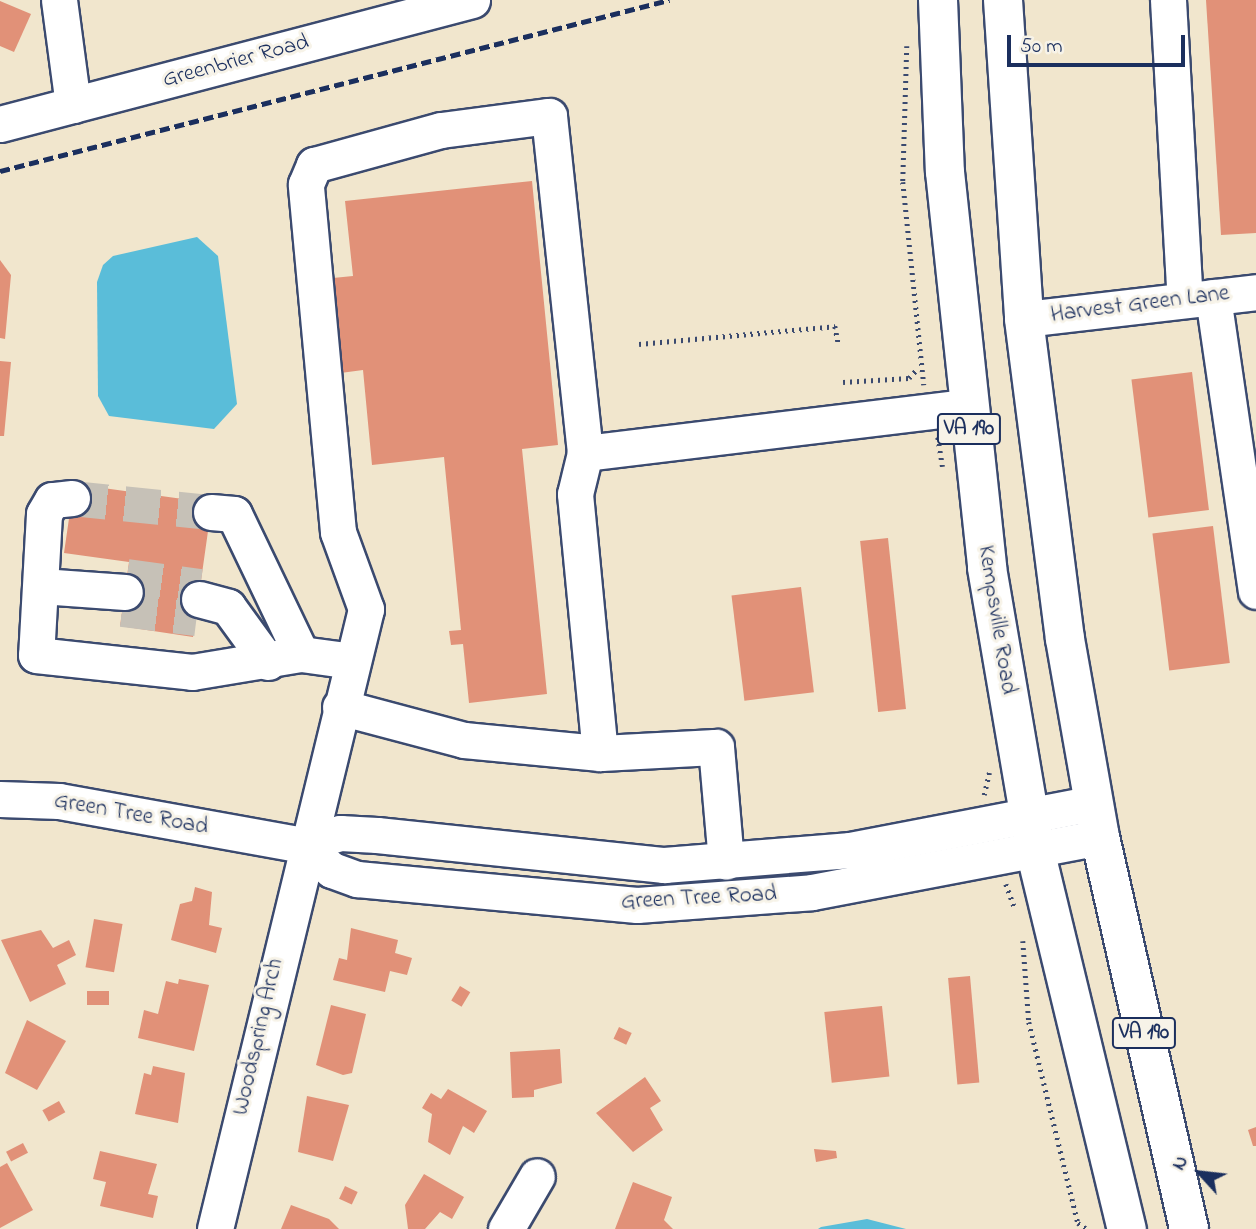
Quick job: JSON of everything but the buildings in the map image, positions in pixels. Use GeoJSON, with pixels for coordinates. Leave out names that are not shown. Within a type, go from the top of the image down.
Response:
{"type":"FeatureCollection","features":[{"type":"Feature","properties":{"kind":"main road","name":"Kempsville Road"},"geometry":{"type":"LineString","coordinates":[[938,0],[945,172],[967,407],[1032,836],[1127,1229]]}},
{"type":"Feature","properties":{"kind":"main road","name":"VA 190"},"geometry":{"type":"LineString","coordinates":[[1003,0],[1024,319],[1065,639],[1097,820],[1189,1229]]}},
{"type":"Feature","properties":{"kind":"street"},"geometry":{"type":"LineString","coordinates":[[59,0],[73,105]]}},
{"type":"Feature","properties":{"kind":"street","name":"Greenbrier Road"},"geometry":{"type":"LineString","coordinates":[[0,124],[73,105],[378,12],[472,0]]}},
{"type":"Feature","properties":{"kind":"street"},"geometry":{"type":"LineString","coordinates":[[1168,0],[1199,298],[1256,591]]}},
{"type":"Feature","properties":{"kind":"street","name":"Woodspring Arch"},"geometry":{"type":"LineString","coordinates":[[215,1229],[303,845],[366,609],[338,532],[306,184],[314,165],[441,130],[549,116],[585,453]]}},
{"type":"Feature","properties":{"kind":"street","name":"Harvest Green Lane"},"geometry":{"type":"LineString","coordinates":[[1024,319],[1256,292]]}},
{"type":"Feature","properties":{"kind":"street"},"geometry":{"type":"LineString","coordinates":[[600,753],[575,494],[585,453],[967,407]]}},
{"type":"Feature","properties":{"kind":"street"},"geometry":{"type":"LineString","coordinates":[[72,498],[52,500],[44,514],[36,655],[178,670],[285,658],[352,661]]}},
{"type":"Feature","properties":{"kind":"street"},"geometry":{"type":"LineString","coordinates":[[211,512],[234,514],[285,658]]}},
{"type":"Feature","properties":{"kind":"street"},"geometry":{"type":"LineString","coordinates":[[41,586],[125,592]]}},
{"type":"Feature","properties":{"kind":"street"},"geometry":{"type":"LineString","coordinates":[[203,601],[228,607],[285,658]]}},
{"type":"Feature","properties":{"kind":"street"},"geometry":{"type":"LineString","coordinates":[[340,707],[464,740],[600,753],[716,747],[726,862]]}},
{"type":"Feature","properties":{"kind":"street","name":"Green Tree Road"},"geometry":{"type":"LineString","coordinates":[[0,799],[60,801],[303,845],[340,833],[610,862],[726,862],[1032,836]]}},
{"type":"Feature","properties":{"kind":"street","name":"Green Tree Road"},"geometry":{"type":"LineString","coordinates":[[303,845],[332,870],[357,879],[637,905],[812,892],[1097,820]]}},
{"type":"Feature","properties":{"kind":"street"},"geometry":{"type":"LineString","coordinates":[[506,1229],[537,1176]]}},
{"type":"Feature","properties":{"kind":"path"},"geometry":{"type":"LineString","coordinates":[[639,344],[835,326],[839,346]]}},
{"type":"Feature","properties":{"kind":"path"},"geometry":{"type":"LineString","coordinates":[[843,382],[909,379],[918,368]]}},
{"type":"Feature","properties":{"kind":"water"},"geometry":{"type":"Polygon","coordinates":[[[197,237],[218,256],[237,404],[214,429],[109,416],[98,396],[97,282],[103,265],[113,256],[197,237]]]}},
{"type":"Feature","properties":{"kind":"water"},"geometry":{"type":"Polygon","coordinates":[[[867,1219],[906,1229],[818,1229],[821,1227],[867,1219]]]}},
{"type":"Feature","properties":{"kind":"tunnel"},"geometry":{"type":"LineString","coordinates":[[72,498],[211,512]]}},
{"type":"Feature","properties":{"kind":"tunnel"},"geometry":{"type":"LineString","coordinates":[[127,576],[200,586]]}},
{"type":"Feature","properties":{"kind":"tunnel"},"geometry":{"type":"LineString","coordinates":[[122,609],[196,618]]}},
{"type":"Feature","properties":{"kind":"railway"},"geometry":{"type":"LineString","coordinates":[[0,171],[669,0]]}}]}
